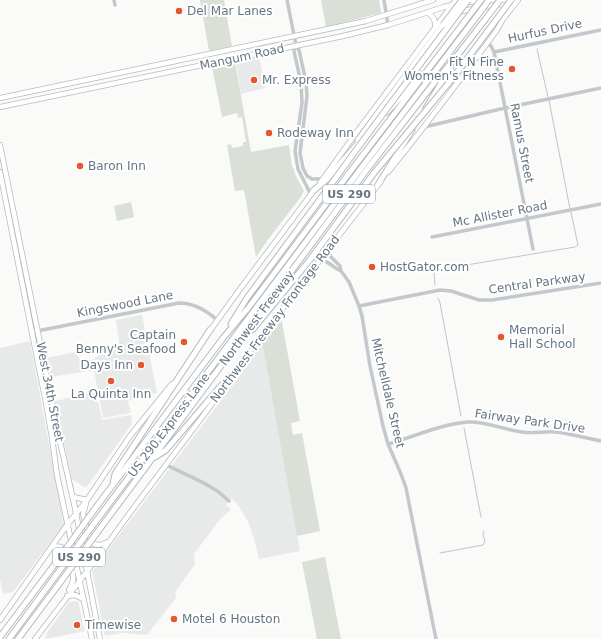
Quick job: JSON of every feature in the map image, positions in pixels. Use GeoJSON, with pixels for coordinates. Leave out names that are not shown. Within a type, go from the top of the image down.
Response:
{"type":"FeatureCollection","features":[{"type":"Feature","properties":{"kind":"highway"},"geometry":{"type":"LineString","coordinates":[[347,156],[462,0]]}},
{"type":"Feature","properties":{"kind":"highway"},"geometry":{"type":"LineString","coordinates":[[223,338],[247,298],[468,0]]}},
{"type":"Feature","properties":{"kind":"highway","name":"Northwest Freeway"},"geometry":{"type":"LineString","coordinates":[[0,637],[223,338],[249,307],[481,0]]}},
{"type":"Feature","properties":{"kind":"highway","name":"US 290 Express Lane"},"geometry":{"type":"LineString","coordinates":[[9,639],[96,521],[489,0]]}},
{"type":"Feature","properties":{"kind":"highway","name":"Northwest Freeway"},"geometry":{"type":"LineString","coordinates":[[18,639],[368,168],[500,0]]}},
{"type":"Feature","properties":{"kind":"highway"},"geometry":{"type":"LineString","coordinates":[[245,334],[253,329],[295,278],[374,173],[452,79],[511,0]]}},
{"type":"Feature","properties":{"kind":"highway"},"geometry":{"type":"LineString","coordinates":[[379,183],[449,71],[456,57]]}},
{"type":"Feature","properties":{"kind":"highway"},"geometry":{"type":"LineString","coordinates":[[312,193],[327,180],[420,76],[428,70]]}},
{"type":"Feature","properties":{"kind":"highway"},"geometry":{"type":"LineString","coordinates":[[112,486],[115,474],[210,330]]}},
{"type":"Feature","properties":{"kind":"highway"},"geometry":{"type":"LineString","coordinates":[[152,459],[166,450],[219,388],[239,368]]}},
{"type":"Feature","properties":{"kind":"main road","name":"Mangum Road"},"geometry":{"type":"LineString","coordinates":[[0,98],[341,27],[366,21],[432,0]]}},
{"type":"Feature","properties":{"kind":"main road"},"geometry":{"type":"LineString","coordinates":[[0,620],[67,525],[87,500],[130,436],[176,379],[217,320],[324,179],[359,129],[435,27],[444,18],[456,0]]}},
{"type":"Feature","properties":{"kind":"main road","name":"Mangum Road"},"geometry":{"type":"LineString","coordinates":[[0,106],[343,36],[388,25],[444,7],[481,0]]}},
{"type":"Feature","properties":{"kind":"main road","name":"Northwest Freeway Frontage Road"},"geometry":{"type":"LineString","coordinates":[[35,639],[239,368],[255,344],[329,247],[424,127],[518,0]]}},
{"type":"Feature","properties":{"kind":"main road"},"geometry":{"type":"LineString","coordinates":[[444,18],[456,12],[500,4],[506,7],[503,19]]}},
{"type":"Feature","properties":{"kind":"main road"},"geometry":{"type":"LineString","coordinates":[[428,13],[435,19],[435,27]]}},
{"type":"Feature","properties":{"kind":"main road"},"geometry":{"type":"LineString","coordinates":[[341,27],[343,36]]}},
{"type":"Feature","properties":{"kind":"main road"},"geometry":{"type":"LineString","coordinates":[[247,47],[248,55]]}},
{"type":"Feature","properties":{"kind":"main road"},"geometry":{"type":"LineString","coordinates":[[131,71],[133,79]]}},
{"type":"Feature","properties":{"kind":"main road"},"geometry":{"type":"LineString","coordinates":[[45,89],[46,97]]}},
{"type":"Feature","properties":{"kind":"main road","name":"West 34th Street"},"geometry":{"type":"LineString","coordinates":[[0,145],[59,437],[72,494],[100,639]]}},
{"type":"Feature","properties":{"kind":"main road","name":"West 34th Street"},"geometry":{"type":"LineString","coordinates":[[0,172],[52,438],[57,475],[91,637]]}},
{"type":"Feature","properties":{"kind":"main road"},"geometry":{"type":"LineString","coordinates":[[15,247],[21,246]]}},
{"type":"Feature","properties":{"kind":"main road"},"geometry":{"type":"LineString","coordinates":[[37,360],[43,358]]}},
{"type":"Feature","properties":{"kind":"main road"},"geometry":{"type":"LineString","coordinates":[[52,438],[59,437]]}},
{"type":"Feature","properties":{"kind":"main road"},"geometry":{"type":"LineString","coordinates":[[57,475],[67,474]]}},
{"type":"Feature","properties":{"kind":"main road"},"geometry":{"type":"LineString","coordinates":[[72,494],[73,497],[87,500]]}},
{"type":"Feature","properties":{"kind":"main road"},"geometry":{"type":"LineString","coordinates":[[87,500],[83,514],[89,536],[93,544],[100,545],[108,542]]}},
{"type":"Feature","properties":{"kind":"main road"},"geometry":{"type":"LineString","coordinates":[[53,546],[58,546],[64,549],[70,560],[73,576],[67,596],[75,595],[83,600]]}},
{"type":"Feature","properties":{"kind":"main road"},"geometry":{"type":"LineString","coordinates":[[91,637],[100,633]]}},
{"type":"Feature","properties":{"kind":"street"},"geometry":{"type":"LineString","coordinates":[[114,0],[115,5]]}},
{"type":"Feature","properties":{"kind":"street"},"geometry":{"type":"LineString","coordinates":[[287,0],[294,37],[296,45],[300,50],[306,82],[306,104],[300,153],[303,168],[307,176],[312,179],[324,179]]}},
{"type":"Feature","properties":{"kind":"street"},"geometry":{"type":"LineString","coordinates":[[384,0],[388,25]]}},
{"type":"Feature","properties":{"kind":"street","name":"Hurfus Drive"},"geometry":{"type":"LineString","coordinates":[[494,52],[601,30]]}},
{"type":"Feature","properties":{"kind":"street","name":"Ramus Street"},"geometry":{"type":"LineString","coordinates":[[487,43],[491,46],[494,52],[533,248]]}},
{"type":"Feature","properties":{"kind":"street"},"geometry":{"type":"LineString","coordinates":[[296,45],[294,51],[301,83],[302,103],[295,151],[298,169],[312,193]]}},
{"type":"Feature","properties":{"kind":"street"},"geometry":{"type":"LineString","coordinates":[[424,127],[601,88]]}},
{"type":"Feature","properties":{"kind":"street","name":"Mc Allister Road"},"geometry":{"type":"LineString","coordinates":[[432,237],[601,204]]}},
{"type":"Feature","properties":{"kind":"street","name":"Mitchelldale Street"},"geometry":{"type":"LineString","coordinates":[[329,247],[331,257],[340,266],[341,271],[349,282],[362,316],[371,370],[388,444],[406,488],[436,639]]}},
{"type":"Feature","properties":{"kind":"street","name":"Mitchelldale Street"},"geometry":{"type":"LineString","coordinates":[[319,260],[326,261],[341,271]]}},
{"type":"Feature","properties":{"kind":"street","name":"Central Parkway"},"geometry":{"type":"LineString","coordinates":[[359,306],[431,291],[443,290],[455,292],[479,300],[492,300],[601,283]]}},
{"type":"Feature","properties":{"kind":"street","name":"Kingswood Lane"},"geometry":{"type":"LineString","coordinates":[[32,332],[179,303],[185,303],[201,308],[217,320]]}},
{"type":"Feature","properties":{"kind":"street","name":"Fairway Park Drive"},"geometry":{"type":"LineString","coordinates":[[388,444],[454,424],[472,422],[524,432],[564,433],[601,441]]}},
{"type":"Feature","properties":{"kind":"street"},"geometry":{"type":"LineString","coordinates":[[166,464],[214,489],[229,501]]}},
{"type":"Feature","properties":{"kind":"shaded area"},"geometry":{"type":"Polygon","coordinates":[[[200,0],[224,0],[232,46],[209,51],[200,0]]]}},
{"type":"Feature","properties":{"kind":"shaded area"},"geometry":{"type":"Polygon","coordinates":[[[321,0],[379,0],[381,13],[326,27],[321,0]]]}},
{"type":"Feature","properties":{"kind":"shaded area"},"geometry":{"type":"Polygon","coordinates":[[[259,56],[265,88],[241,94],[236,62],[259,56]]]}},
{"type":"Feature","properties":{"kind":"shaded area"},"geometry":{"type":"Polygon","coordinates":[[[235,62],[251,152],[289,145],[292,167],[304,191],[256,257],[244,190],[235,191],[227,145],[231,144],[232,148],[243,146],[243,142],[246,142],[242,117],[238,118],[237,113],[222,117],[212,67],[235,62]]]}},
{"type":"Feature","properties":{"kind":"shaded area"},"geometry":{"type":"Polygon","coordinates":[[[131,202],[134,217],[117,221],[114,206],[131,202]]]}},
{"type":"Feature","properties":{"kind":"shaded area"},"geometry":{"type":"Polygon","coordinates":[[[142,315],[157,393],[128,401],[131,413],[103,418],[94,370],[51,377],[47,358],[75,352],[82,362],[92,360],[106,351],[120,349],[116,320],[142,315]]]}},
{"type":"Feature","properties":{"kind":"shaded area"},"geometry":{"type":"Polygon","coordinates":[[[281,317],[300,421],[291,423],[293,435],[302,433],[320,531],[297,536],[262,342],[281,317]]]}},
{"type":"Feature","properties":{"kind":"shaded area"},"geometry":{"type":"Polygon","coordinates":[[[30,341],[64,525],[13,592],[3,594],[0,579],[0,348],[30,341]]]}},
{"type":"Feature","properties":{"kind":"shaded area"},"geometry":{"type":"Polygon","coordinates":[[[262,342],[300,551],[259,559],[248,522],[238,505],[232,499],[226,505],[231,510],[221,518],[194,554],[195,564],[175,592],[176,598],[147,635],[123,633],[105,636],[92,571],[231,387],[262,342]]]}},
{"type":"Feature","properties":{"kind":"shaded area"},"geometry":{"type":"Polygon","coordinates":[[[96,392],[102,420],[131,415],[132,424],[86,488],[72,479],[55,401],[96,392]]]}},
{"type":"Feature","properties":{"kind":"shaded area"},"geometry":{"type":"Polygon","coordinates":[[[325,557],[341,639],[317,639],[302,562],[325,557]]]}},
{"type":"Feature","properties":{"kind":"shaded area"},"geometry":{"type":"Polygon","coordinates":[[[78,601],[85,631],[45,639],[48,631],[69,602],[78,601]]]}},
{"type":"Feature","properties":{"kind":"waterway"},"geometry":{"type":"LineString","coordinates":[[537,49],[548,97]]}},
{"type":"Feature","properties":{"kind":"waterway"},"geometry":{"type":"LineString","coordinates":[[549,100],[570,209]]}},
{"type":"Feature","properties":{"kind":"waterway"},"geometry":{"type":"LineString","coordinates":[[435,285],[434,272],[436,270],[575,247],[578,245],[571,212]]}},
{"type":"Feature","properties":{"kind":"waterway"},"geometry":{"type":"LineString","coordinates":[[438,298],[461,416]]}},
{"type":"Feature","properties":{"kind":"waterway"},"geometry":{"type":"LineString","coordinates":[[464,428],[481,517]]}},
{"type":"Feature","properties":{"kind":"waterway"},"geometry":{"type":"LineString","coordinates":[[440,553],[483,545],[485,542],[483,534],[484,531]]}},
{"type":"Feature","properties":{"kind":"place","name":"Del Mar Lanes"},"geometry":{"type":"Point","coordinates":[179,11]}},
{"type":"Feature","properties":{"kind":"place","name":"Fit N Fine Women's Fitness"},"geometry":{"type":"Point","coordinates":[512,69]}},
{"type":"Feature","properties":{"kind":"place","name":"Mr. Express"},"geometry":{"type":"Point","coordinates":[254,80]}},
{"type":"Feature","properties":{"kind":"place","name":"Rodeway Inn"},"geometry":{"type":"Point","coordinates":[269,133]}},
{"type":"Feature","properties":{"kind":"place","name":"Baron Inn"},"geometry":{"type":"Point","coordinates":[80,166]}},
{"type":"Feature","properties":{"kind":"place","name":"HostGator.com"},"geometry":{"type":"Point","coordinates":[372,267]}},
{"type":"Feature","properties":{"kind":"place","name":"Memorial Hall School"},"geometry":{"type":"Point","coordinates":[501,337]}},
{"type":"Feature","properties":{"kind":"place","name":"Captain Benny's Seafood"},"geometry":{"type":"Point","coordinates":[184,342]}},
{"type":"Feature","properties":{"kind":"place","name":"Days Inn"},"geometry":{"type":"Point","coordinates":[141,365]}},
{"type":"Feature","properties":{"kind":"place","name":"La Quinta Inn"},"geometry":{"type":"Point","coordinates":[111,381]}},
{"type":"Feature","properties":{"kind":"place","name":"Motel 6 Houston"},"geometry":{"type":"Point","coordinates":[174,619]}},
{"type":"Feature","properties":{"kind":"place","name":"Timewise"},"geometry":{"type":"Point","coordinates":[77,625]}}]}
